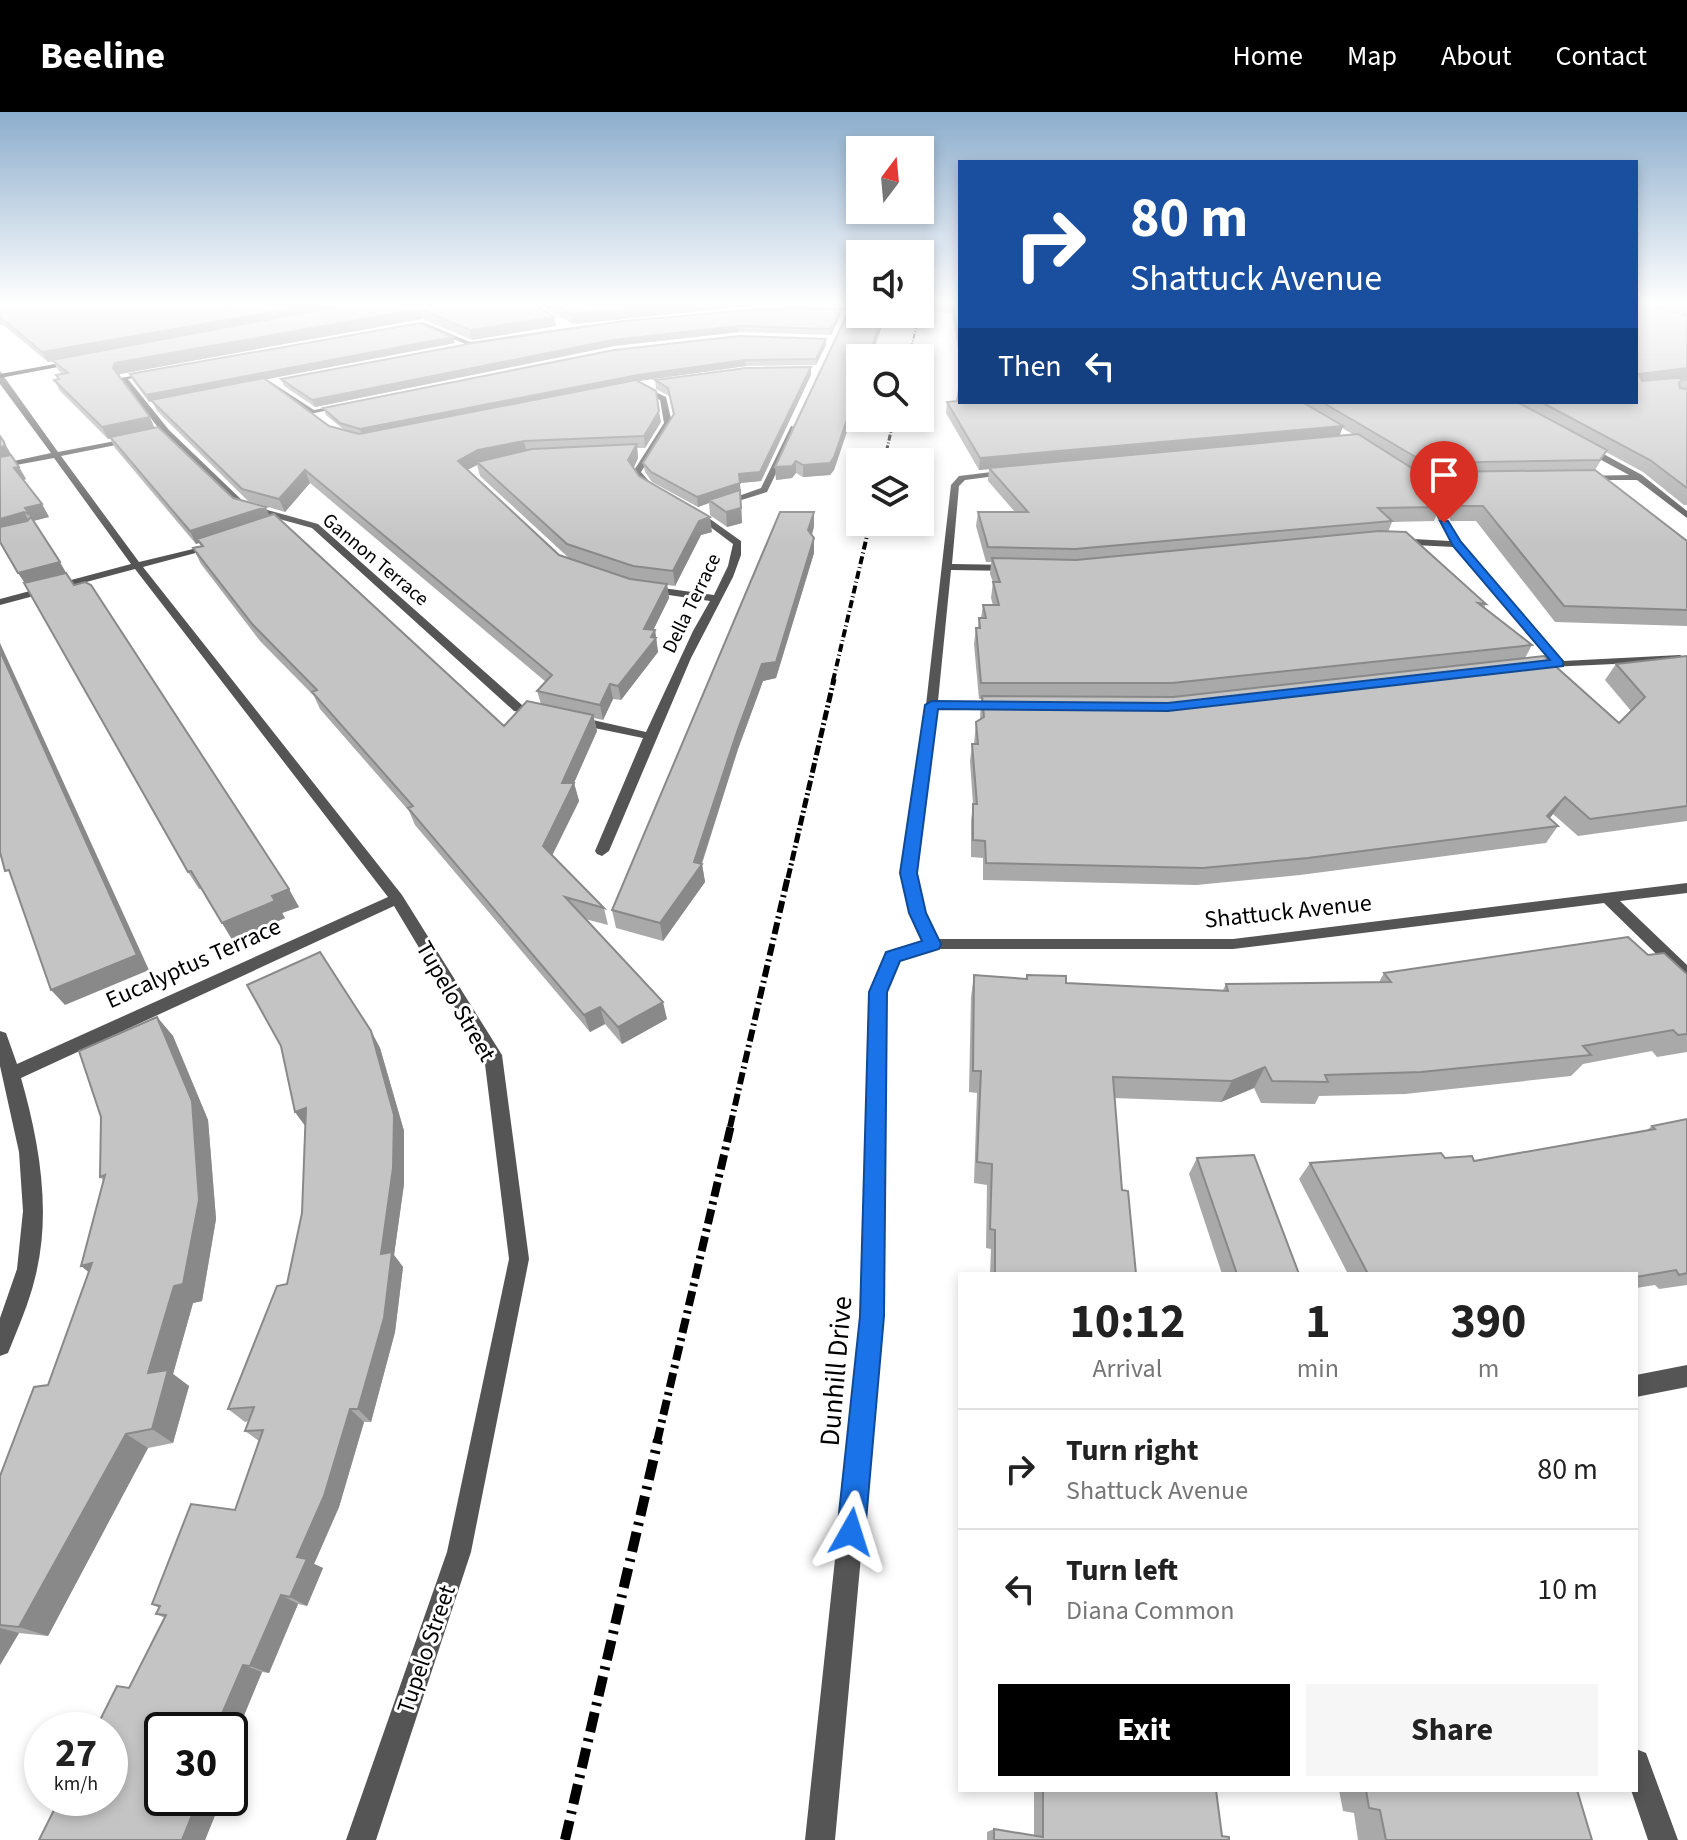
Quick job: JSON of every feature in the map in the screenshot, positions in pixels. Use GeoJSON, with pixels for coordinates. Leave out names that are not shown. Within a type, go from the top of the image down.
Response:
{"type":"FeatureCollection","features":[{"type":"Feature","properties":{"kind":"street","name":"Tupelo Street"},"geometry":{"type":"LineString","coordinates":[[8,385],[138,567],[397,899],[493,1055],[519,1259],[459,1552],[361,1840]]}},
{"type":"Feature","properties":{"kind":"street","name":"Gannon Terrace"},"geometry":{"type":"LineString","coordinates":[[128,385],[166,432],[243,506],[315,526],[518,708],[649,736]]}},
{"type":"Feature","properties":{"kind":"street"},"geometry":{"type":"LineString","coordinates":[[257,387],[268,385]]}},
{"type":"Feature","properties":{"kind":"street"},"geometry":{"type":"LineString","coordinates":[[272,385],[321,419]]}},
{"type":"Feature","properties":{"kind":"street"},"geometry":{"type":"LineString","coordinates":[[625,389],[650,385]]}},
{"type":"Feature","properties":{"kind":"street"},"geometry":{"type":"LineString","coordinates":[[639,386],[663,399],[668,423],[637,472],[647,486],[659,493]]}},
{"type":"Feature","properties":{"kind":"street"},"geometry":{"type":"LineString","coordinates":[[145,408],[159,405]]}},
{"type":"Feature","properties":{"kind":"street"},"geometry":{"type":"LineString","coordinates":[[313,412],[349,405]]}},
{"type":"Feature","properties":{"kind":"street"},"geometry":{"type":"LineString","coordinates":[[697,513],[764,490],[798,420]]}},
{"type":"Feature","properties":{"kind":"street"},"geometry":{"type":"LineString","coordinates":[[151,435],[166,432]]}},
{"type":"Feature","properties":{"kind":"street"},"geometry":{"type":"LineString","coordinates":[[0,466],[137,438]]}},
{"type":"Feature","properties":{"kind":"street"},"geometry":{"type":"LineString","coordinates":[[1570,438],[1639,477],[1687,515]]}},
{"type":"Feature","properties":{"kind":"street"},"geometry":{"type":"LineString","coordinates":[[634,453],[647,453]]}},
{"type":"Feature","properties":{"kind":"street"},"geometry":{"type":"LineString","coordinates":[[933,944],[918,913],[908,873],[932,705],[955,485],[962,478],[1025,471]]}},
{"type":"Feature","properties":{"kind":"street"},"geometry":{"type":"LineString","coordinates":[[1567,478],[1639,477]]}},
{"type":"Feature","properties":{"kind":"street"},"geometry":{"type":"LineString","coordinates":[[1418,481],[1457,544],[1559,663]]}},
{"type":"Feature","properties":{"kind":"street","name":"Della Terrace"},"geometry":{"type":"LineString","coordinates":[[602,851],[649,736],[714,598],[737,563],[738,543],[684,506]]}},
{"type":"Feature","properties":{"kind":"street"},"geometry":{"type":"LineString","coordinates":[[275,525],[288,519]]}},
{"type":"Feature","properties":{"kind":"street"},"geometry":{"type":"LineString","coordinates":[[1387,540],[1457,544]]}},
{"type":"Feature","properties":{"kind":"street"},"geometry":{"type":"LineString","coordinates":[[0,602],[222,543]]}},
{"type":"Feature","properties":{"kind":"street"},"geometry":{"type":"LineString","coordinates":[[947,567],[1025,568]]}},
{"type":"Feature","properties":{"kind":"street"},"geometry":{"type":"LineString","coordinates":[[633,587],[714,598]]}},
{"type":"Feature","properties":{"kind":"street"},"geometry":{"type":"LineString","coordinates":[[1512,668],[1683,658]]}},
{"type":"Feature","properties":{"kind":"street"},"geometry":{"type":"LineString","coordinates":[[932,705],[1011,705]]}},
{"type":"Feature","properties":{"kind":"street","name":"Shattuck Avenue"},"geometry":{"type":"LineString","coordinates":[[892,957],[933,944],[1233,944],[1687,888]]}},
{"type":"Feature","properties":{"kind":"street"},"geometry":{"type":"LineString","coordinates":[[1607,898],[1687,974]]}},
{"type":"Feature","properties":{"kind":"street","name":"Eucalyptus Terrace"},"geometry":{"type":"LineString","coordinates":[[12,1074],[397,899]]}},
{"type":"Feature","properties":{"kind":"street","name":"Dunhill Drive"},"geometry":{"type":"LineString","coordinates":[[820,1840],[872,1316],[878,992],[892,957]]}},
{"type":"Feature","properties":{"kind":"street"},"geometry":{"type":"LineString","coordinates":[[0,1038],[12,1074],[34,1182],[27,1270],[0,1345]]}},
{"type":"Feature","properties":{"kind":"street"},"geometry":{"type":"LineString","coordinates":[[1638,1386],[1687,1376]]}},
{"type":"Feature","properties":{"kind":"street"},"geometry":{"type":"LineString","coordinates":[[1638,1769],[1663,1840]]}},
{"type":"Feature","properties":{"kind":"building"},"geometry":{"type":"Polygon","coordinates":[[[59,385],[126,385],[150,417],[102,427],[59,385]]]}},
{"type":"Feature","properties":{"kind":"building"},"geometry":{"type":"Polygon","coordinates":[[[138,385],[201,385],[146,395],[138,385]]]}},
{"type":"Feature","properties":{"kind":"building"},"geometry":{"type":"Polygon","coordinates":[[[230,385],[273,385],[329,426],[359,434],[612,385],[644,385],[656,391],[659,411],[644,436],[524,441],[478,450],[458,461],[559,555],[630,579],[667,584],[644,629],[655,630],[651,637],[656,638],[618,686],[610,684],[600,705],[537,691],[552,675],[305,470],[279,499],[242,489],[151,400],[230,385]]]}},
{"type":"Feature","properties":{"kind":"building"},"geometry":{"type":"Polygon","coordinates":[[[289,385],[389,385],[312,400],[289,385]]]}},
{"type":"Feature","properties":{"kind":"building"},"geometry":{"type":"Polygon","coordinates":[[[440,385],[588,385],[360,429],[340,423],[323,408],[440,385]]]}},
{"type":"Feature","properties":{"kind":"building"},"geometry":{"type":"Polygon","coordinates":[[[663,385],[802,385],[760,472],[739,474],[740,483],[697,497],[651,472],[643,463],[674,414],[668,388],[663,385]]]}},
{"type":"Feature","properties":{"kind":"building"},"geometry":{"type":"Polygon","coordinates":[[[814,385],[846,385],[846,422],[834,457],[830,463],[803,465],[796,461],[792,466],[775,467],[814,385]]]}},
{"type":"Feature","properties":{"kind":"building"},"geometry":{"type":"Polygon","coordinates":[[[1638,385],[1679,385],[1680,388],[1687,389],[1687,488],[1650,460],[1545,404],[1638,404],[1638,385]]]}},
{"type":"Feature","properties":{"kind":"building"},"geometry":{"type":"Polygon","coordinates":[[[958,396],[958,404],[1306,404],[1343,426],[980,458],[947,402],[957,401],[958,396]]]}},
{"type":"Feature","properties":{"kind":"building"},"geometry":{"type":"Polygon","coordinates":[[[1325,404],[1521,404],[1607,450],[1600,460],[1426,463],[1325,404]]]}},
{"type":"Feature","properties":{"kind":"building"},"geometry":{"type":"Polygon","coordinates":[[[158,427],[233,498],[266,507],[190,531],[110,437],[158,427]]]}},
{"type":"Feature","properties":{"kind":"building"},"geometry":{"type":"Polygon","coordinates":[[[1358,434],[1418,472],[1440,507],[1378,508],[1392,521],[1075,549],[988,547],[978,512],[1028,512],[989,468],[1358,434]]]}},
{"type":"Feature","properties":{"kind":"building"},"geometry":{"type":"Polygon","coordinates":[[[637,444],[628,460],[639,476],[710,517],[699,521],[673,571],[633,566],[567,544],[477,462],[532,449],[637,444]]]}},
{"type":"Feature","properties":{"kind":"building"},"geometry":{"type":"Polygon","coordinates":[[[11,455],[19,467],[14,468],[42,504],[25,508],[29,514],[24,512],[0,519],[0,457],[11,455]]]}},
{"type":"Feature","properties":{"kind":"building"},"geometry":{"type":"Polygon","coordinates":[[[1595,470],[1687,541],[1687,610],[1564,606],[1483,506],[1457,506],[1435,472],[1595,470]]]}},
{"type":"Feature","properties":{"kind":"building"},"geometry":{"type":"Polygon","coordinates":[[[740,490],[741,508],[726,512],[709,500],[740,490]]]}},
{"type":"Feature","properties":{"kind":"building"},"geometry":{"type":"Polygon","coordinates":[[[780,512],[814,512],[808,530],[814,538],[776,662],[762,664],[737,732],[694,862],[702,864],[660,923],[612,910],[780,512]]]}},
{"type":"Feature","properties":{"kind":"building"},"geometry":{"type":"Polygon","coordinates":[[[274,514],[504,726],[527,701],[593,715],[562,783],[574,783],[543,846],[604,908],[565,897],[663,1002],[618,1027],[600,1007],[584,1015],[408,808],[413,806],[312,692],[317,690],[253,625],[193,548],[203,546],[197,539],[274,514]]]}},
{"type":"Feature","properties":{"kind":"building"},"geometry":{"type":"Polygon","coordinates":[[[31,517],[60,562],[18,573],[0,542],[0,527],[27,521],[31,517]]]}},
{"type":"Feature","properties":{"kind":"building"},"geometry":{"type":"Polygon","coordinates":[[[1379,531],[1406,532],[1486,604],[1478,603],[1532,645],[1172,683],[981,683],[976,628],[980,628],[979,618],[986,618],[983,605],[999,605],[993,582],[1000,582],[992,558],[1076,560],[1379,531]]]}},
{"type":"Feature","properties":{"kind":"building"},"geometry":{"type":"Polygon","coordinates":[[[66,573],[74,585],[85,582],[91,585],[289,889],[272,896],[275,901],[222,923],[191,871],[188,872],[24,583],[66,573]]]}},
{"type":"Feature","properties":{"kind":"building"},"geometry":{"type":"Polygon","coordinates":[[[0,651],[137,955],[51,990],[0,852],[0,651]]]}},
{"type":"Feature","properties":{"kind":"building"},"geometry":{"type":"Polygon","coordinates":[[[1544,656],[1619,723],[1645,697],[1616,664],[1687,656],[1687,806],[1590,819],[1565,797],[1547,816],[1558,826],[1308,858],[1203,868],[986,863],[985,841],[973,840],[973,804],[977,804],[972,744],[978,744],[976,722],[984,717],[982,696],[1173,697],[1544,656]]]}},
{"type":"Feature","properties":{"kind":"building"},"geometry":{"type":"Polygon","coordinates":[[[1628,937],[1648,955],[1664,953],[1687,974],[1687,1034],[1678,1035],[1673,1030],[1583,1046],[1591,1055],[1421,1072],[1325,1075],[1328,1082],[1272,1081],[1265,1067],[1232,1081],[1113,1077],[1122,1190],[1128,1191],[1136,1272],[995,1272],[995,1230],[990,1229],[992,1164],[977,1162],[981,1071],[973,1071],[974,975],[1027,979],[1027,975],[1066,976],[1066,983],[1228,991],[1226,984],[1391,982],[1384,973],[1628,937]]]}},
{"type":"Feature","properties":{"kind":"building"},"geometry":{"type":"Polygon","coordinates":[[[320,952],[371,1031],[394,1115],[393,1168],[381,1254],[392,1252],[384,1318],[358,1409],[350,1409],[324,1496],[297,1557],[307,1559],[290,1597],[281,1595],[250,1666],[243,1665],[223,1712],[144,1712],[144,1816],[192,1816],[182,1840],[39,1840],[51,1816],[128,1816],[128,1712],[104,1712],[117,1686],[129,1688],[166,1615],[156,1614],[160,1606],[152,1604],[191,1504],[235,1510],[263,1430],[245,1431],[254,1407],[228,1409],[277,1286],[287,1284],[302,1213],[306,1108],[295,1112],[281,1046],[247,985],[320,952]]]}},
{"type":"Feature","properties":{"kind":"building"},"geometry":{"type":"Polygon","coordinates":[[[157,1017],[192,1101],[199,1200],[183,1284],[174,1286],[148,1373],[168,1370],[152,1429],[126,1434],[19,1627],[0,1625],[0,1476],[34,1387],[48,1385],[92,1263],[81,1266],[105,1175],[100,1177],[101,1117],[79,1051],[157,1017]]]}},
{"type":"Feature","properties":{"kind":"building"},"geometry":{"type":"Polygon","coordinates":[[[1687,1119],[1687,1273],[1679,1275],[1676,1270],[1638,1277],[1638,1272],[1367,1272],[1310,1163],[1441,1153],[1445,1158],[1472,1156],[1474,1161],[1655,1129],[1652,1126],[1687,1119]]]}},
{"type":"Feature","properties":{"kind":"building"},"geometry":{"type":"Polygon","coordinates":[[[1254,1155],[1298,1272],[1236,1272],[1197,1158],[1254,1155]]]}},
{"type":"Feature","properties":{"kind":"building"},"geometry":{"type":"Polygon","coordinates":[[[1043,1792],[1216,1792],[1222,1836],[1229,1837],[1229,1840],[994,1840],[994,1829],[1043,1837],[1043,1792]]]}},
{"type":"Feature","properties":{"kind":"building"},"geometry":{"type":"Polygon","coordinates":[[[1366,1792],[1578,1792],[1592,1840],[1386,1840],[1380,1810],[1369,1808],[1366,1792]]]}},
{"type":"Feature","properties":{"kind":"railway"},"geometry":{"type":"LineString","coordinates":[[887,448],[891,432]]}},
{"type":"Feature","properties":{"kind":"railway"},"geometry":{"type":"LineString","coordinates":[[833,681],[867,536]]}},
{"type":"Feature","properties":{"kind":"railway"},"geometry":{"type":"LineString","coordinates":[[788,878],[834,679]]}},
{"type":"Feature","properties":{"kind":"railway"},"geometry":{"type":"LineString","coordinates":[[730,1127],[788,876]]}},
{"type":"Feature","properties":{"kind":"railway"},"geometry":{"type":"LineString","coordinates":[[657,1442],[731,1125]]}},
{"type":"Feature","properties":{"kind":"railway"},"geometry":{"type":"LineString","coordinates":[[565,1840],[658,1440]]}},
{"type":"Feature","properties":{"kind":"route"},"geometry":{"type":"LineString","coordinates":[[851,1532],[872,1316],[878,992],[892,957],[933,944],[918,913],[908,873],[932,705],[1168,707],[1559,663],[1457,544],[1444,523]]}}]}
